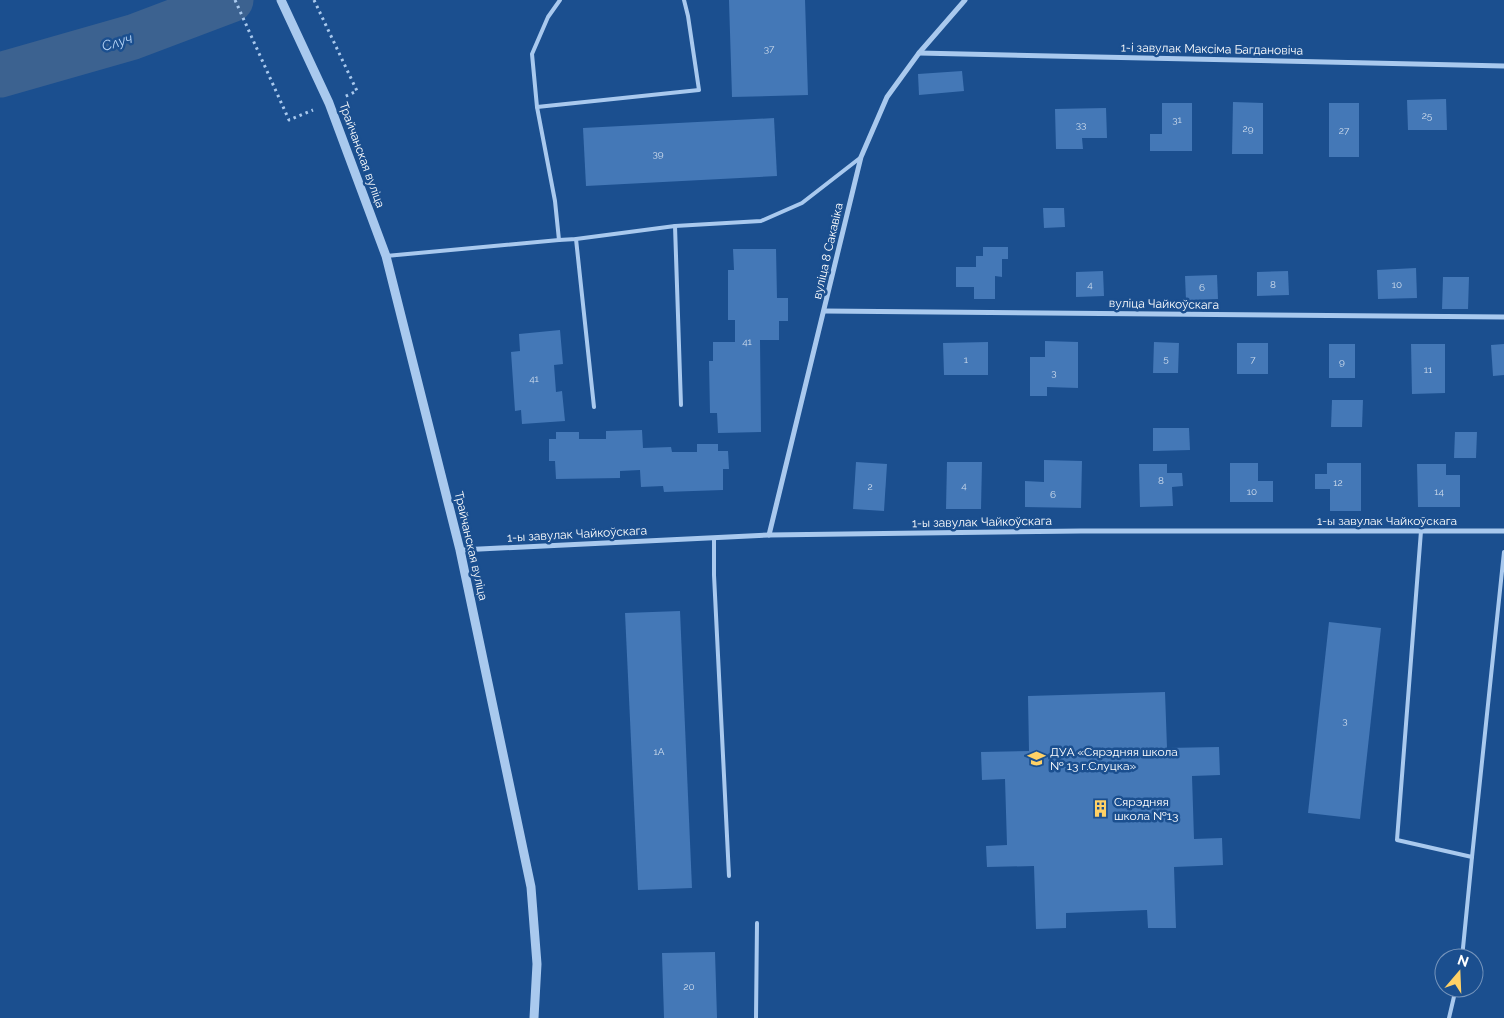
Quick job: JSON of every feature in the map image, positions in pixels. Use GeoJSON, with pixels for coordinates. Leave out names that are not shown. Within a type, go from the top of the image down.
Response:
{"type":"FeatureCollection","features":[{"type":"Feature","properties":{"kind":"street","name":"Трайчанская вуліца"},"geometry":{"type":"LineString","coordinates":[[281,0],[325,92],[386,256],[460,550],[531,887],[537,964],[534,1018]]}},
{"type":"Feature","properties":{"kind":"street","name":"вуліца 8 Сакавіка"},"geometry":{"type":"LineString","coordinates":[[768,535],[861,157],[887,97],[919,53],[965,0]]}},
{"type":"Feature","properties":{"kind":"street","name":"1-і завулак Максіма Багдановіча"},"geometry":{"type":"LineString","coordinates":[[919,53],[1504,66]]}},
{"type":"Feature","properties":{"kind":"street","name":"вуліца Чайкоўскага"},"geometry":{"type":"LineString","coordinates":[[824,311],[1504,317]]}},
{"type":"Feature","properties":{"kind":"street","name":"1-ы завулак Чайкоўскага"},"geometry":{"type":"LineString","coordinates":[[460,550],[768,535],[1081,531],[1504,531]]}},
{"type":"Feature","properties":{"kind":"lane"},"geometry":{"type":"LineString","coordinates":[[559,240],[537,107],[532,54],[548,17],[560,0]]}},
{"type":"Feature","properties":{"kind":"lane"},"geometry":{"type":"LineString","coordinates":[[537,107],[698,90],[684,0]]}},
{"type":"Feature","properties":{"kind":"lane"},"geometry":{"type":"LineString","coordinates":[[386,256],[576,239],[675,226],[761,220],[802,203],[861,157]]}},
{"type":"Feature","properties":{"kind":"lane"},"geometry":{"type":"LineString","coordinates":[[675,226],[681,405]]}},
{"type":"Feature","properties":{"kind":"lane"},"geometry":{"type":"LineString","coordinates":[[576,239],[594,407]]}},
{"type":"Feature","properties":{"kind":"lane"},"geometry":{"type":"LineString","coordinates":[[1421,531],[1397,840],[1472,857]]}},
{"type":"Feature","properties":{"kind":"lane"},"geometry":{"type":"LineString","coordinates":[[714,538],[714,575],[729,876]]}},
{"type":"Feature","properties":{"kind":"lane"},"geometry":{"type":"LineString","coordinates":[[1463,948],[1504,552]]}},
{"type":"Feature","properties":{"kind":"lane"},"geometry":{"type":"LineString","coordinates":[[756,1018],[757,923]]}},
{"type":"Feature","properties":{"kind":"lane"},"geometry":{"type":"LineString","coordinates":[[1449,1018],[1454,998]]}},
{"type":"Feature","properties":{"kind":"path"},"geometry":{"type":"LineString","coordinates":[[235,0],[289,120]]}},
{"type":"Feature","properties":{"kind":"path"},"geometry":{"type":"LineString","coordinates":[[314,0],[357,91]]}},
{"type":"Feature","properties":{"kind":"building"},"geometry":{"type":"Polygon","coordinates":[[[729,0],[805,0],[808,95],[732,97],[729,0]]]}},
{"type":"Feature","properties":{"kind":"building"},"geometry":{"type":"Polygon","coordinates":[[[962,71],[964,91],[919,95],[918,74],[962,71]]]}},
{"type":"Feature","properties":{"kind":"building"},"geometry":{"type":"Polygon","coordinates":[[[1446,99],[1447,130],[1408,130],[1407,100],[1446,99]]]}},
{"type":"Feature","properties":{"kind":"building"},"geometry":{"type":"Polygon","coordinates":[[[1233,102],[1263,103],[1263,154],[1232,154],[1233,102]]]}},
{"type":"Feature","properties":{"kind":"building"},"geometry":{"type":"Polygon","coordinates":[[[1162,103],[1192,103],[1192,151],[1150,151],[1150,134],[1162,134],[1162,103]]]}},
{"type":"Feature","properties":{"kind":"building"},"geometry":{"type":"Polygon","coordinates":[[[1329,103],[1359,103],[1359,157],[1329,157],[1329,103]]]}},
{"type":"Feature","properties":{"kind":"building"},"geometry":{"type":"Polygon","coordinates":[[[1106,108],[1107,138],[1082,138],[1083,149],[1056,149],[1055,109],[1106,108]]]}},
{"type":"Feature","properties":{"kind":"building"},"geometry":{"type":"Polygon","coordinates":[[[774,118],[777,176],[586,186],[583,128],[774,118]]]}},
{"type":"Feature","properties":{"kind":"building"},"geometry":{"type":"Polygon","coordinates":[[[1043,208],[1064,208],[1065,227],[1044,228],[1043,208]]]}},
{"type":"Feature","properties":{"kind":"building"},"geometry":{"type":"Polygon","coordinates":[[[983,247],[1008,247],[1008,259],[1002,259],[1002,277],[995,276],[995,299],[974,299],[974,287],[956,287],[956,267],[976,267],[976,256],[983,256],[983,247]]]}},
{"type":"Feature","properties":{"kind":"building"},"geometry":{"type":"Polygon","coordinates":[[[733,249],[776,249],[777,298],[788,298],[788,321],[779,321],[779,340],[760,340],[761,432],[718,433],[717,413],[710,413],[709,361],[713,361],[713,342],[735,342],[735,320],[728,320],[728,270],[734,270],[733,249]]]}},
{"type":"Feature","properties":{"kind":"building"},"geometry":{"type":"Polygon","coordinates":[[[1416,268],[1417,298],[1378,299],[1377,270],[1416,268]]]}},
{"type":"Feature","properties":{"kind":"building"},"geometry":{"type":"Polygon","coordinates":[[[1103,271],[1104,296],[1076,297],[1076,272],[1103,271]]]}},
{"type":"Feature","properties":{"kind":"building"},"geometry":{"type":"Polygon","coordinates":[[[1288,271],[1289,295],[1257,296],[1257,272],[1288,271]]]}},
{"type":"Feature","properties":{"kind":"building"},"geometry":{"type":"Polygon","coordinates":[[[1217,275],[1218,299],[1186,300],[1185,276],[1217,275]]]}},
{"type":"Feature","properties":{"kind":"building"},"geometry":{"type":"Polygon","coordinates":[[[1443,277],[1469,277],[1468,309],[1442,309],[1443,277]]]}},
{"type":"Feature","properties":{"kind":"building"},"geometry":{"type":"Polygon","coordinates":[[[560,330],[563,364],[554,365],[556,392],[562,391],[565,421],[522,424],[521,410],[515,411],[511,352],[520,351],[519,334],[560,330]]]}},
{"type":"Feature","properties":{"kind":"building"},"geometry":{"type":"Polygon","coordinates":[[[1045,341],[1078,342],[1078,388],[1047,387],[1047,396],[1030,396],[1030,357],[1045,357],[1045,341]]]}},
{"type":"Feature","properties":{"kind":"building"},"geometry":{"type":"Polygon","coordinates":[[[988,342],[988,375],[944,375],[943,343],[988,342]]]}},
{"type":"Feature","properties":{"kind":"building"},"geometry":{"type":"Polygon","coordinates":[[[1154,342],[1179,343],[1178,373],[1153,373],[1154,342]]]}},
{"type":"Feature","properties":{"kind":"building"},"geometry":{"type":"Polygon","coordinates":[[[1237,343],[1268,343],[1268,374],[1237,374],[1237,343]]]}},
{"type":"Feature","properties":{"kind":"building"},"geometry":{"type":"Polygon","coordinates":[[[1329,344],[1355,344],[1355,378],[1329,378],[1329,344]]]}},
{"type":"Feature","properties":{"kind":"building"},"geometry":{"type":"Polygon","coordinates":[[[1411,344],[1445,344],[1445,393],[1412,394],[1411,344]]]}},
{"type":"Feature","properties":{"kind":"building"},"geometry":{"type":"Polygon","coordinates":[[[1504,344],[1504,375],[1493,376],[1491,345],[1504,344]]]}},
{"type":"Feature","properties":{"kind":"building"},"geometry":{"type":"Polygon","coordinates":[[[1332,400],[1363,400],[1362,427],[1331,427],[1332,400]]]}},
{"type":"Feature","properties":{"kind":"building"},"geometry":{"type":"Polygon","coordinates":[[[1153,428],[1189,428],[1190,450],[1153,451],[1153,428]]]}},
{"type":"Feature","properties":{"kind":"building"},"geometry":{"type":"Polygon","coordinates":[[[642,430],[643,448],[671,447],[672,452],[697,452],[697,444],[718,444],[718,451],[728,451],[729,469],[723,469],[723,490],[664,492],[663,486],[641,487],[640,470],[620,471],[620,478],[556,479],[555,461],[549,461],[549,439],[556,439],[556,432],[579,432],[579,439],[606,439],[606,431],[642,430]]]}},
{"type":"Feature","properties":{"kind":"building"},"geometry":{"type":"Polygon","coordinates":[[[1455,432],[1477,432],[1476,458],[1454,458],[1455,432]]]}},
{"type":"Feature","properties":{"kind":"building"},"geometry":{"type":"Polygon","coordinates":[[[1044,460],[1082,461],[1081,508],[1025,507],[1025,481],[1044,482],[1044,460]]]}},
{"type":"Feature","properties":{"kind":"building"},"geometry":{"type":"Polygon","coordinates":[[[856,462],[887,464],[884,511],[853,509],[856,462]]]}},
{"type":"Feature","properties":{"kind":"building"},"geometry":{"type":"Polygon","coordinates":[[[947,462],[982,462],[981,509],[946,509],[947,462]]]}},
{"type":"Feature","properties":{"kind":"building"},"geometry":{"type":"Polygon","coordinates":[[[1230,463],[1258,463],[1258,481],[1273,481],[1273,502],[1230,502],[1230,463]]]}},
{"type":"Feature","properties":{"kind":"building"},"geometry":{"type":"Polygon","coordinates":[[[1327,463],[1361,463],[1361,511],[1330,511],[1330,489],[1315,489],[1315,474],[1327,474],[1327,463]]]}},
{"type":"Feature","properties":{"kind":"building"},"geometry":{"type":"Polygon","coordinates":[[[1139,464],[1167,464],[1167,473],[1182,473],[1183,486],[1172,487],[1173,506],[1140,507],[1139,464]]]}},
{"type":"Feature","properties":{"kind":"building"},"geometry":{"type":"Polygon","coordinates":[[[1417,464],[1446,464],[1446,475],[1460,475],[1460,507],[1418,507],[1417,464]]]}},
{"type":"Feature","properties":{"kind":"building"},"geometry":{"type":"Polygon","coordinates":[[[680,611],[692,888],[638,890],[625,613],[680,611]]]}},
{"type":"Feature","properties":{"kind":"building"},"geometry":{"type":"Polygon","coordinates":[[[1329,622],[1381,628],[1360,819],[1308,813],[1329,622]]]}},
{"type":"Feature","properties":{"kind":"building","name":"Сярэдняя школа №13"},"geometry":{"type":"Polygon","coordinates":[[[1165,692],[1167,748],[1219,747],[1220,775],[1192,776],[1194,839],[1222,838],[1223,865],[1174,867],[1176,928],[1148,928],[1147,910],[1066,913],[1066,928],[1036,929],[1034,866],[987,867],[986,846],[1007,845],[1005,779],[982,780],[981,752],[1029,751],[1028,696],[1165,692]]]}},
{"type":"Feature","properties":{"kind":"building"},"geometry":{"type":"Polygon","coordinates":[[[715,952],[717,1018],[664,1018],[662,953],[715,952]]]}},
{"type":"Feature","properties":{"kind":"waterway","name":"Случ"},"geometry":{"type":"LineString","coordinates":[[0,75],[133,37],[231,0]]}},
{"type":"Feature","properties":{"kind":"place","name":"ДУА «Сярэдняя школа № 13 г.Слуцка»"},"geometry":{"type":"Point","coordinates":[1036,759]}},
{"type":"Feature","properties":{"kind":"place","name":"Сярэдняя школа №13"},"geometry":{"type":"Point","coordinates":[1100,809]}}]}
